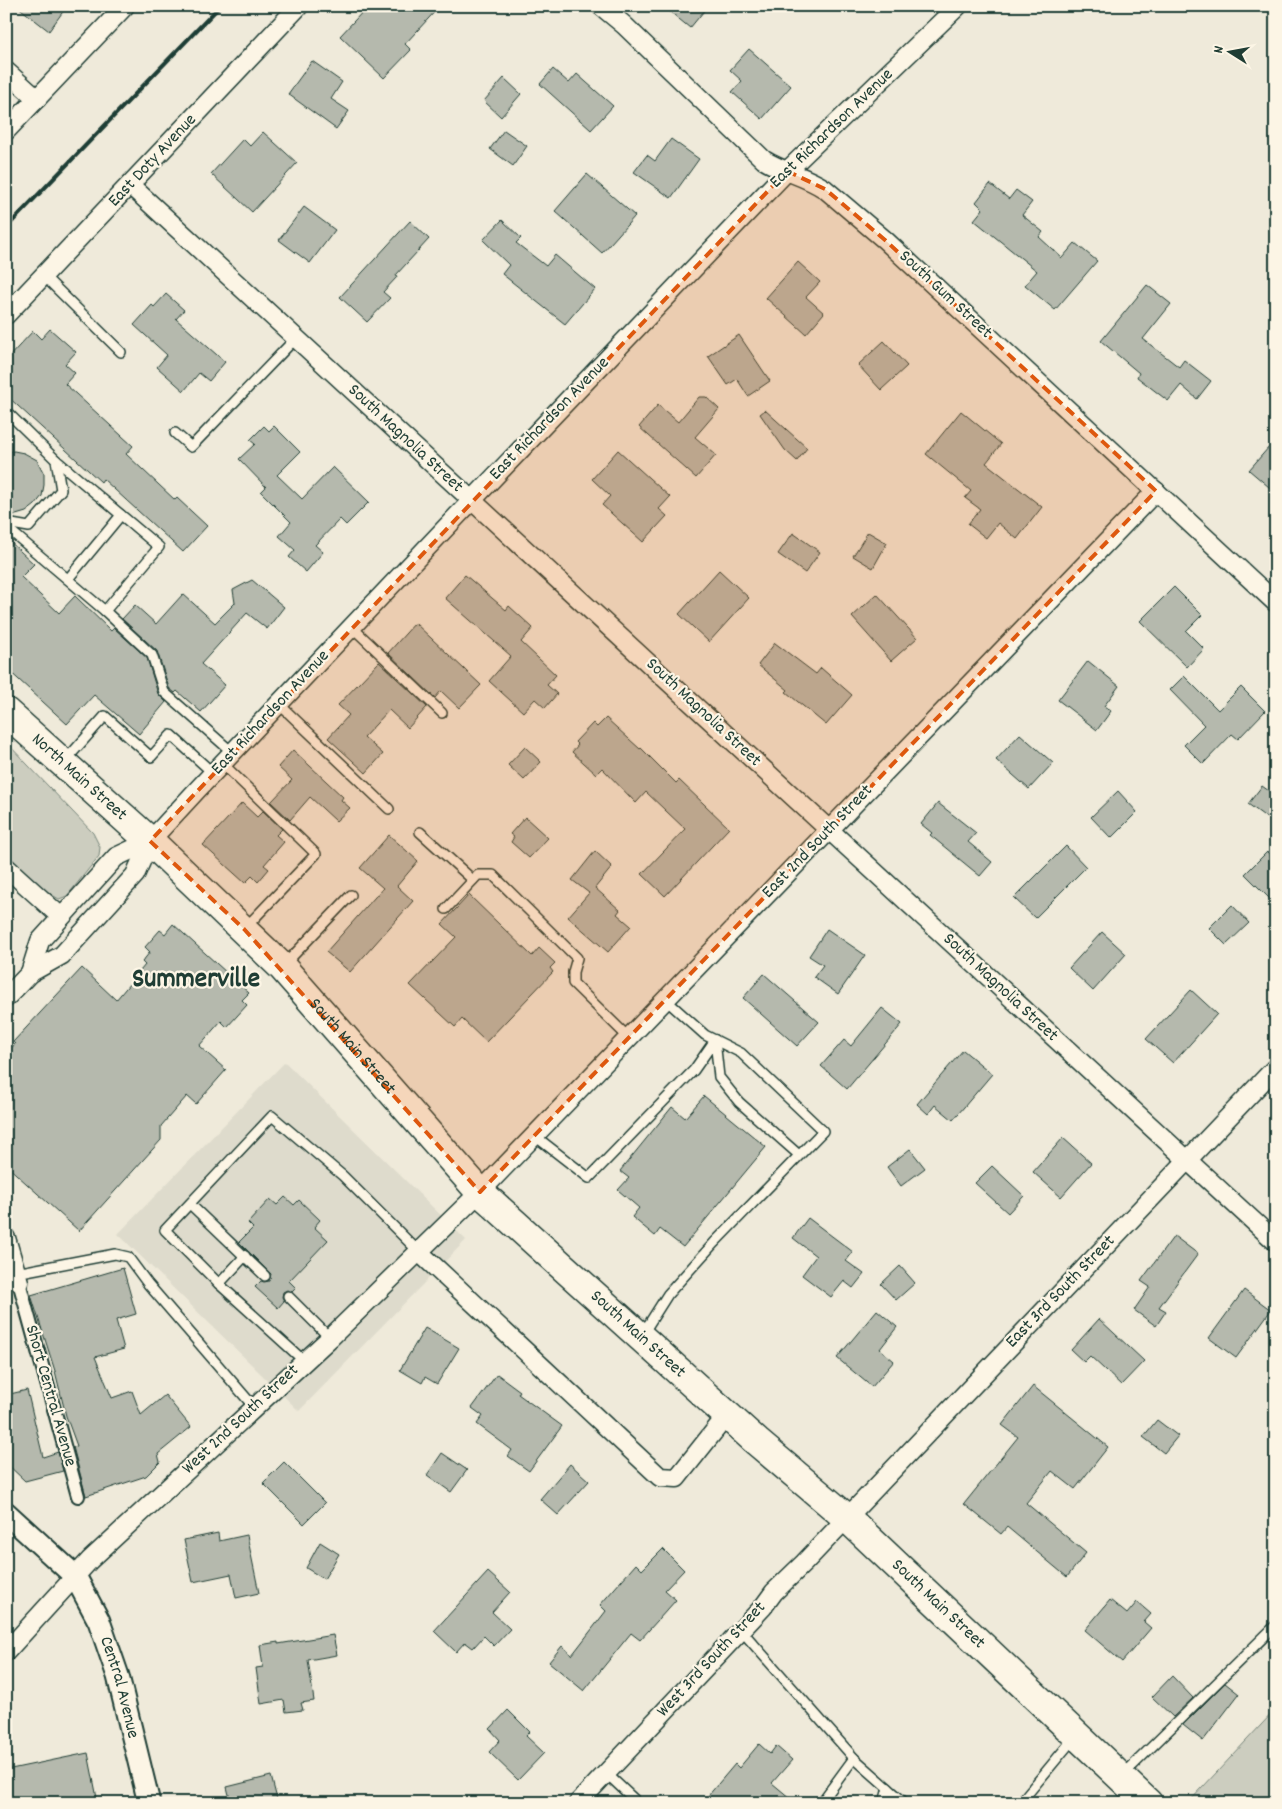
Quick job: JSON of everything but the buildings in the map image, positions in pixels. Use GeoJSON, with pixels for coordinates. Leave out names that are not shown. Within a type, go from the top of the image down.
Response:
{"type":"FeatureCollection","features":[{"type":"Feature","properties":{"kind":"main road","name":"North Main Street"},"geometry":{"type":"LineString","coordinates":[[6,712],[150,841]]}},
{"type":"Feature","properties":{"kind":"main road","name":"South Main Street"},"geometry":{"type":"LineString","coordinates":[[150,841],[282,967],[480,1192],[727,1415],[847,1518],[1148,1803]]}},
{"type":"Feature","properties":{"kind":"street"},"geometry":{"type":"LineString","coordinates":[[6,131],[125,6]]}},
{"type":"Feature","properties":{"kind":"street","name":"East Doty Avenue"},"geometry":{"type":"LineString","coordinates":[[6,315],[299,6]]}},
{"type":"Feature","properties":{"kind":"street","name":"South Gum Street"},"geometry":{"type":"LineString","coordinates":[[601,6],[624,25],[764,160],[773,166],[816,183],[885,240],[1276,603]]}},
{"type":"Feature","properties":{"kind":"street","name":"East Richardson Avenue"},"geometry":{"type":"LineString","coordinates":[[150,841],[787,171],[958,6]]}},
{"type":"Feature","properties":{"kind":"street"},"geometry":{"type":"LineString","coordinates":[[6,71],[36,99]]}},
{"type":"Feature","properties":{"kind":"street","name":"South Magnolia Street"},"geometry":{"type":"LineString","coordinates":[[130,185],[1276,1242]]}},
{"type":"Feature","properties":{"kind":"street","name":"East 2nd South Street"},"geometry":{"type":"LineString","coordinates":[[480,1192],[1156,491]]}},
{"type":"Feature","properties":{"kind":"street"},"geometry":{"type":"LineString","coordinates":[[30,973],[40,941],[61,917],[116,857],[150,841]]}},
{"type":"Feature","properties":{"kind":"street"},"geometry":{"type":"LineString","coordinates":[[6,998],[30,973],[62,955],[135,875],[150,841]]}},
{"type":"Feature","properties":{"kind":"street"},"geometry":{"type":"LineString","coordinates":[[6,867],[61,917]]}},
{"type":"Feature","properties":{"kind":"street","name":"East 3rd South Street"},"geometry":{"type":"LineString","coordinates":[[847,1518],[1276,1067]]}},
{"type":"Feature","properties":{"kind":"street","name":"West 2nd South Street"},"geometry":{"type":"LineString","coordinates":[[6,1652],[75,1576],[330,1338],[480,1192]]}},
{"type":"Feature","properties":{"kind":"street","name":"Short Central Avenue"},"geometry":{"type":"LineString","coordinates":[[6,1238],[78,1496]]}},
{"type":"Feature","properties":{"kind":"street"},"geometry":{"type":"LineString","coordinates":[[419,1252],[660,1477],[677,1478],[727,1415]]}},
{"type":"Feature","properties":{"kind":"street","name":"Central Avenue"},"geometry":{"type":"LineString","coordinates":[[6,1513],[75,1576],[99,1620],[118,1676],[149,1803]]}},
{"type":"Feature","properties":{"kind":"street","name":"West 3rd South Street"},"geometry":{"type":"LineString","coordinates":[[578,1803],[763,1607],[774,1592],[847,1518]]}},
{"type":"Feature","properties":{"kind":"lane"},"geometry":{"type":"LineString","coordinates":[[44,276],[121,352]]}},
{"type":"Feature","properties":{"kind":"lane"},"geometry":{"type":"LineString","coordinates":[[176,433],[191,447],[296,338]]}},
{"type":"Feature","properties":{"kind":"lane"},"geometry":{"type":"LineString","coordinates":[[6,411],[56,460],[159,547],[105,610]]}},
{"type":"Feature","properties":{"kind":"lane"},"geometry":{"type":"LineString","coordinates":[[6,523],[29,527],[61,490],[56,460]]}},
{"type":"Feature","properties":{"kind":"lane"},"geometry":{"type":"LineString","coordinates":[[68,579],[121,515]]}},
{"type":"Feature","properties":{"kind":"lane"},"geometry":{"type":"LineString","coordinates":[[6,527],[105,610],[152,655],[164,692],[223,764],[316,854],[244,929]]}},
{"type":"Feature","properties":{"kind":"lane"},"geometry":{"type":"LineString","coordinates":[[352,627],[442,714]]}},
{"type":"Feature","properties":{"kind":"lane"},"geometry":{"type":"LineString","coordinates":[[279,704],[390,809]]}},
{"type":"Feature","properties":{"kind":"lane"},"geometry":{"type":"LineString","coordinates":[[63,763],[106,716],[151,757],[172,735],[223,764]]}},
{"type":"Feature","properties":{"kind":"lane"},"geometry":{"type":"LineString","coordinates":[[420,832],[473,880]]}},
{"type":"Feature","properties":{"kind":"lane"},"geometry":{"type":"LineString","coordinates":[[446,909],[478,875],[493,875],[577,958],[573,972],[573,983],[629,1038]]}},
{"type":"Feature","properties":{"kind":"lane"},"geometry":{"type":"LineString","coordinates":[[282,967],[351,895]]}},
{"type":"Feature","properties":{"kind":"lane"},"geometry":{"type":"LineString","coordinates":[[640,1337],[668,1294],[714,1243],[823,1131],[742,1053],[706,1035],[666,1000]]}},
{"type":"Feature","properties":{"kind":"lane"},"geometry":{"type":"LineString","coordinates":[[535,1136],[589,1178],[694,1070],[715,1040]]}},
{"type":"Feature","properties":{"kind":"lane"},"geometry":{"type":"LineString","coordinates":[[715,1040],[719,1077],[739,1102],[799,1155]]}},
{"type":"Feature","properties":{"kind":"lane"},"geometry":{"type":"LineString","coordinates":[[304,1361],[219,1284],[165,1230],[272,1116],[343,1176],[419,1252]]}},
{"type":"Feature","properties":{"kind":"lane"},"geometry":{"type":"LineString","coordinates":[[190,1204],[265,1276]]}},
{"type":"Feature","properties":{"kind":"lane"},"geometry":{"type":"LineString","coordinates":[[17,1278],[116,1254],[128,1257],[148,1284],[254,1407]]}},
{"type":"Feature","properties":{"kind":"lane"},"geometry":{"type":"LineString","coordinates":[[219,1284],[245,1256]]}},
{"type":"Feature","properties":{"kind":"lane"},"geometry":{"type":"LineString","coordinates":[[288,1296],[330,1338]]}},
{"type":"Feature","properties":{"kind":"lane"},"geometry":{"type":"LineString","coordinates":[[1121,1778],[1276,1625]]}},
{"type":"Feature","properties":{"kind":"lane"},"geometry":{"type":"LineString","coordinates":[[741,1630],[854,1758],[905,1803]]}},
{"type":"Feature","properties":{"kind":"lane"},"geometry":{"type":"LineString","coordinates":[[1020,1803],[1076,1736]]}},
{"type":"Feature","properties":{"kind":"lane"},"geometry":{"type":"LineString","coordinates":[[821,1803],[854,1758]]}},
{"type":"Feature","properties":{"kind":"lane"},"geometry":{"type":"LineString","coordinates":[[606,1773],[638,1803]]}},
{"type":"Feature","properties":{"kind":"lane"},"geometry":{"type":"LineString","coordinates":[[884,1803],[888,1788]]}},
{"type":"Feature","properties":{"kind":"highlighted area"},"geometry":{"type":"Polygon","coordinates":[[[787,171],[825,189],[885,240],[1156,491],[480,1192],[244,929],[150,841],[787,171]]]}},
{"type":"Feature","properties":{"kind":"shaded area"},"geometry":{"type":"Polygon","coordinates":[[[6,742],[93,833],[100,847],[99,856],[67,896],[59,899],[6,857],[6,742]]]}},
{"type":"Feature","properties":{"kind":"shaded area"},"geometry":{"type":"Polygon","coordinates":[[[285,1062],[466,1240],[299,1411],[118,1234],[285,1062]]]}},
{"type":"Feature","properties":{"kind":"shaded area"},"geometry":{"type":"Polygon","coordinates":[[[1276,1709],[1276,1803],[1188,1803],[1276,1709]]]}},
{"type":"Feature","properties":{"kind":"railway"},"geometry":{"type":"LineString","coordinates":[[6,228],[220,6]]}},
{"type":"Feature","properties":{"kind":"district","name":"Summerville"},"geometry":{"type":"Point","coordinates":[196,981]}}]}
